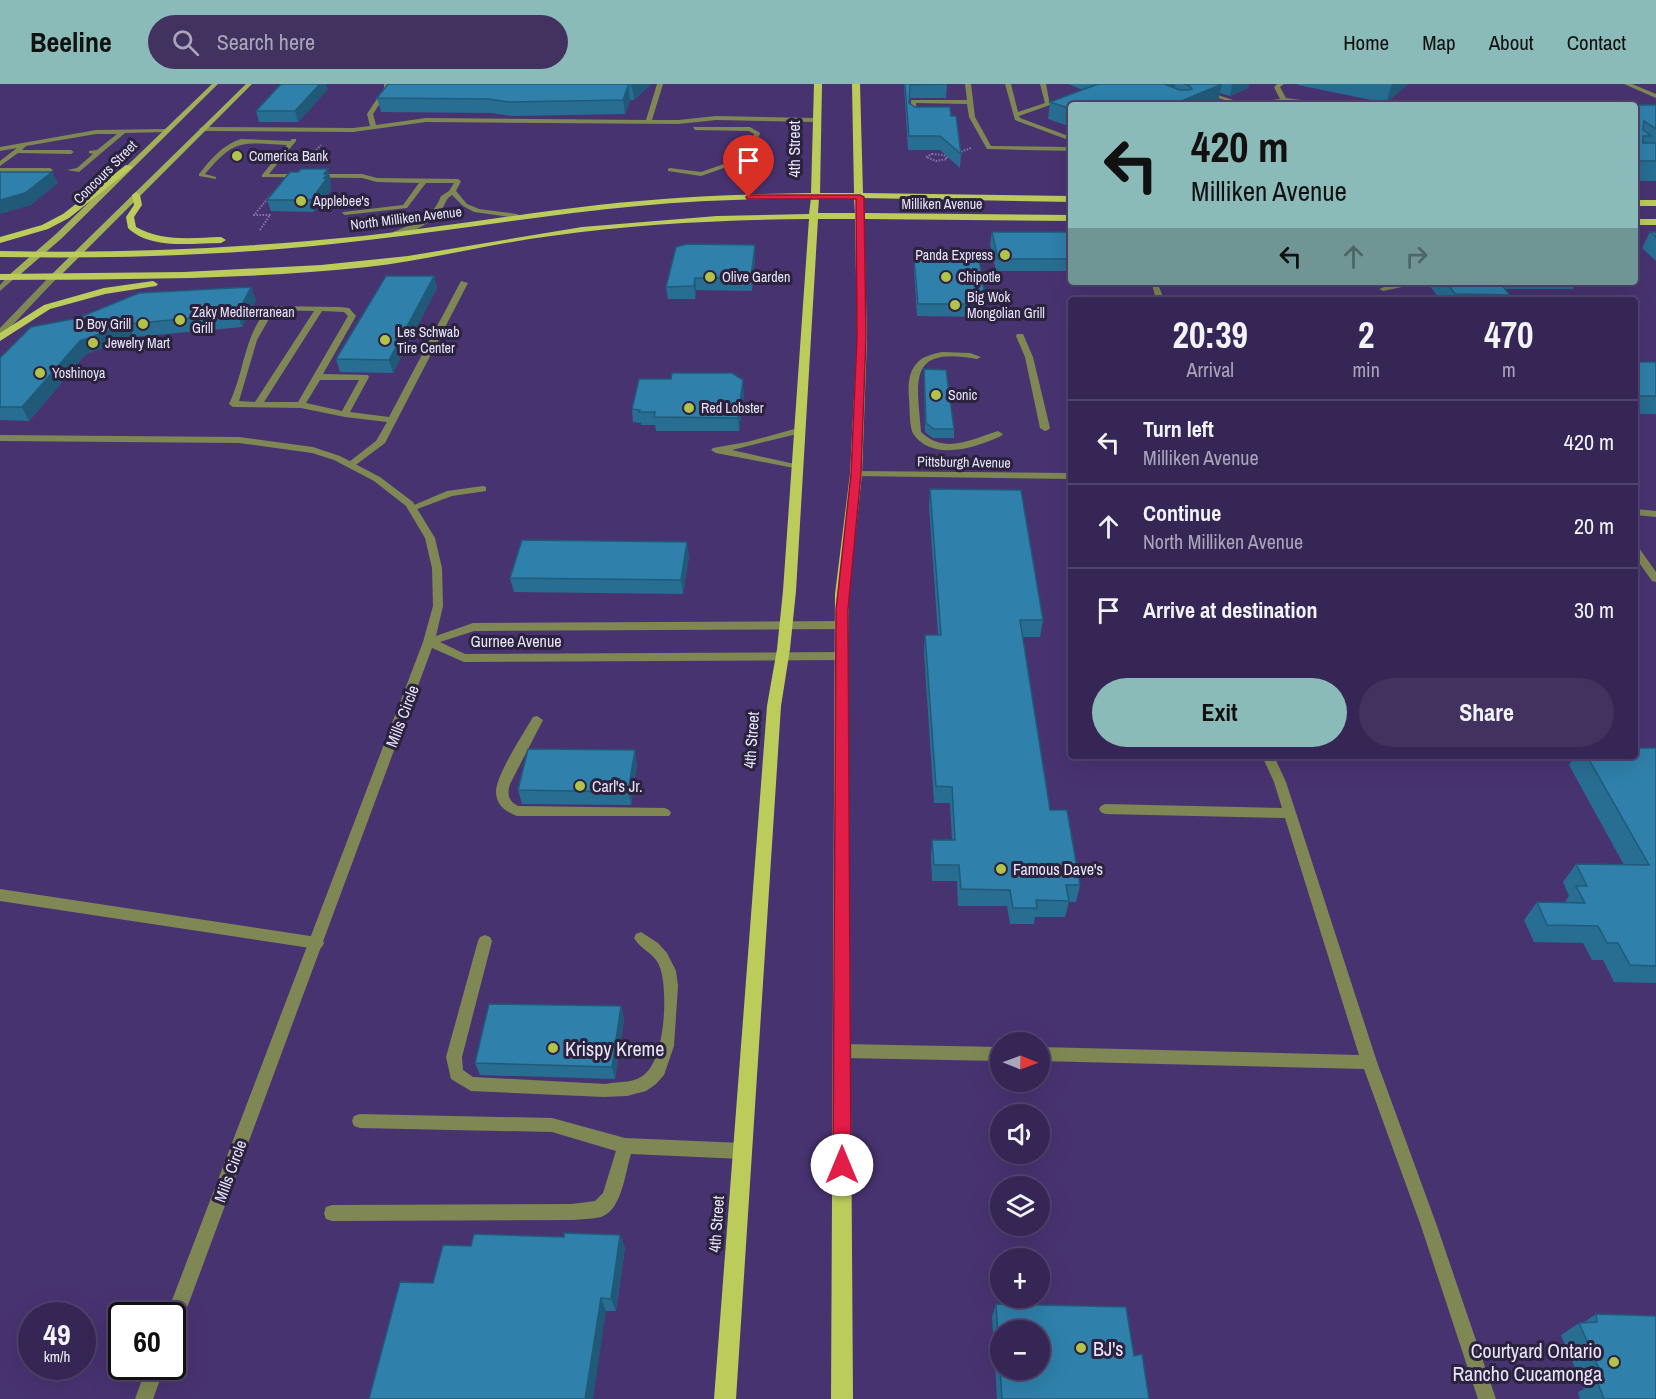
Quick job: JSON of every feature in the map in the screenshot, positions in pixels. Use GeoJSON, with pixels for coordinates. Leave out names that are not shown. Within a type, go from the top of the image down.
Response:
{"type":"FeatureCollection","features":[{"type":"Feature","properties":{"kind":"main road","name":"4th Street"},"geometry":{"type":"LineString","coordinates":[[725,1399],[774,706],[784,656],[787,626],[815,197],[815,120],[818,84]]}},
{"type":"Feature","properties":{"kind":"main road"},"geometry":{"type":"LineString","coordinates":[[842,1399],[841,656],[842,594],[856,474],[861,337],[856,84]]}},
{"type":"Feature","properties":{"kind":"main road"},"geometry":{"type":"LineString","coordinates":[[0,240],[45,227],[66,216],[129,167]]}},
{"type":"Feature","properties":{"kind":"main road"},"geometry":{"type":"LineString","coordinates":[[136,195],[138,205],[130,217],[132,228],[141,234],[159,239],[247,239],[287,245]]}},
{"type":"Feature","properties":{"kind":"main road","name":"Milliken Avenue"},"geometry":{"type":"LineString","coordinates":[[815,197],[1068,199]]}},
{"type":"Feature","properties":{"kind":"main road","name":"North Milliken Avenue"},"geometry":{"type":"LineString","coordinates":[[0,254],[76,255],[287,245],[396,234],[517,216],[678,200],[815,197]]}},
{"type":"Feature","properties":{"kind":"main road"},"geometry":{"type":"LineString","coordinates":[[1638,203],[1656,204]]}},
{"type":"Feature","properties":{"kind":"main road"},"geometry":{"type":"LineString","coordinates":[[0,277],[181,276],[368,264],[476,248],[532,236],[607,226],[733,218],[813,216]]}},
{"type":"Feature","properties":{"kind":"main road","name":"Milliken Avenue"},"geometry":{"type":"LineString","coordinates":[[813,216],[1068,218]]}},
{"type":"Feature","properties":{"kind":"main road"},"geometry":{"type":"LineString","coordinates":[[1638,222],[1656,222]]}},
{"type":"Feature","properties":{"kind":"main road"},"geometry":{"type":"LineString","coordinates":[[0,338],[47,307],[104,291],[143,286],[181,276]]}},
{"type":"Feature","properties":{"kind":"street","name":"Concours Street"},"geometry":{"type":"LineString","coordinates":[[12,277],[38,255],[215,84]]}},
{"type":"Feature","properties":{"kind":"street"},"geometry":{"type":"LineString","coordinates":[[0,333],[249,84]]}},
{"type":"Feature","properties":{"kind":"street"},"geometry":{"type":"LineString","coordinates":[[373,126],[369,114],[387,88],[387,84]]}},
{"type":"Feature","properties":{"kind":"street"},"geometry":{"type":"LineString","coordinates":[[648,122],[660,84]]}},
{"type":"Feature","properties":{"kind":"street"},"geometry":{"type":"LineString","coordinates":[[968,84],[972,117],[989,148],[1068,149]]}},
{"type":"Feature","properties":{"kind":"street"},"geometry":{"type":"LineString","coordinates":[[1008,84],[1017,119],[1068,138]]}},
{"type":"Feature","properties":{"kind":"street"},"geometry":{"type":"LineString","coordinates":[[1016,115],[1048,104],[1043,84]]}},
{"type":"Feature","properties":{"kind":"street"},"geometry":{"type":"LineString","coordinates":[[1281,84],[1276,87],[1284,100]]}},
{"type":"Feature","properties":{"kind":"street"},"geometry":{"type":"LineString","coordinates":[[1627,84],[1656,96]]}},
{"type":"Feature","properties":{"kind":"street"},"geometry":{"type":"LineString","coordinates":[[1197,90],[1230,102]]}},
{"type":"Feature","properties":{"kind":"street"},"geometry":{"type":"LineString","coordinates":[[1260,102],[1284,100],[1305,102]]}},
{"type":"Feature","properties":{"kind":"street"},"geometry":{"type":"LineString","coordinates":[[926,116],[914,116],[913,101],[970,102]]}},
{"type":"Feature","properties":{"kind":"street"},"geometry":{"type":"LineString","coordinates":[[961,117],[972,117]]}},
{"type":"Feature","properties":{"kind":"street"},"geometry":{"type":"LineString","coordinates":[[202,129],[353,130],[426,120],[678,123],[716,118],[815,120]]}},
{"type":"Feature","properties":{"kind":"street"},"geometry":{"type":"LineString","coordinates":[[670,170],[701,174],[753,154],[757,133],[750,129],[695,128]]}},
{"type":"Feature","properties":{"kind":"street"},"geometry":{"type":"LineString","coordinates":[[302,130],[264,176],[362,176],[377,180],[458,181],[452,192],[442,197],[442,206],[437,215],[396,234]]}},
{"type":"Feature","properties":{"kind":"street"},"geometry":{"type":"LineString","coordinates":[[70,170],[79,170],[124,131]]}},
{"type":"Feature","properties":{"kind":"street"},"geometry":{"type":"LineString","coordinates":[[0,149],[79,134],[165,131]]}},
{"type":"Feature","properties":{"kind":"street"},"geometry":{"type":"LineString","coordinates":[[214,178],[201,175],[233,142],[250,139],[291,143]]}},
{"type":"Feature","properties":{"kind":"street"},"geometry":{"type":"LineString","coordinates":[[0,164],[24,145]]}},
{"type":"Feature","properties":{"kind":"street"},"geometry":{"type":"LineString","coordinates":[[16,152],[71,152]]}},
{"type":"Feature","properties":{"kind":"street"},"geometry":{"type":"LineString","coordinates":[[91,152],[99,152]]}},
{"type":"Feature","properties":{"kind":"street"},"geometry":{"type":"LineString","coordinates":[[0,170],[50,170]]}},
{"type":"Feature","properties":{"kind":"street"},"geometry":{"type":"LineString","coordinates":[[345,213],[405,207],[424,180]]}},
{"type":"Feature","properties":{"kind":"street"},"geometry":{"type":"LineString","coordinates":[[452,192],[459,195],[464,204],[476,210],[517,216]]}},
{"type":"Feature","properties":{"kind":"street"},"geometry":{"type":"LineString","coordinates":[[0,289],[12,277]]}},
{"type":"Feature","properties":{"kind":"street"},"geometry":{"type":"LineString","coordinates":[[350,465],[381,443],[464,283]]}},
{"type":"Feature","properties":{"kind":"street"},"geometry":{"type":"LineString","coordinates":[[1383,289],[1399,285]]}},
{"type":"Feature","properties":{"kind":"street"},"geometry":{"type":"LineString","coordinates":[[1155,286],[1159,297]]}},
{"type":"Feature","properties":{"kind":"street"},"geometry":{"type":"LineString","coordinates":[[301,405],[352,319],[346,310],[272,308],[258,326],[240,390],[233,404],[301,405],[345,414],[393,420]]}},
{"type":"Feature","properties":{"kind":"street"},"geometry":{"type":"LineString","coordinates":[[258,404],[320,308]]}},
{"type":"Feature","properties":{"kind":"street"},"geometry":{"type":"LineString","coordinates":[[1020,336],[1029,357],[1045,428]]}},
{"type":"Feature","properties":{"kind":"street"},"geometry":{"type":"LineString","coordinates":[[977,357],[941,355],[917,365],[914,375],[917,434],[922,440],[937,446],[960,447],[978,444],[998,434]]}},
{"type":"Feature","properties":{"kind":"street"},"geometry":{"type":"LineString","coordinates":[[318,377],[365,377],[345,414]]}},
{"type":"Feature","properties":{"kind":"street"},"geometry":{"type":"LineString","coordinates":[[796,467],[716,450],[748,445],[798,431]]}},
{"type":"Feature","properties":{"kind":"street","name":"Mills Circle"},"geometry":{"type":"LineString","coordinates":[[0,438],[239,440],[313,450],[377,479],[412,508],[430,538],[437,568],[438,606],[429,642],[180,1302]]}},
{"type":"Feature","properties":{"kind":"street","name":"Pittsburgh Avenue"},"geometry":{"type":"LineString","coordinates":[[856,474],[1068,476]]}},
{"type":"Feature","properties":{"kind":"street"},"geometry":{"type":"LineString","coordinates":[[412,508],[450,493],[483,489]]}},
{"type":"Feature","properties":{"kind":"street"},"geometry":{"type":"LineString","coordinates":[[1638,512],[1656,514]]}},
{"type":"Feature","properties":{"kind":"street"},"geometry":{"type":"LineString","coordinates":[[1638,554],[1656,579]]}},
{"type":"Feature","properties":{"kind":"street","name":"Gurnee Avenue"},"geometry":{"type":"LineString","coordinates":[[429,642],[472,627],[842,625]]}},
{"type":"Feature","properties":{"kind":"street","name":"Gurnee Avenue"},"geometry":{"type":"LineString","coordinates":[[429,642],[465,658],[841,656]]}},
{"type":"Feature","properties":{"kind":"street"},"geometry":{"type":"LineString","coordinates":[[537,720],[502,787],[503,802],[508,808],[517,811],[664,813]]}},
{"type":"Feature","properties":{"kind":"street"},"geometry":{"type":"LineString","coordinates":[[1269,759],[1280,782],[1369,1062],[1429,1226],[1487,1399]]}},
{"type":"Feature","properties":{"kind":"street"},"geometry":{"type":"LineString","coordinates":[[1105,809],[1289,813]]}},
{"type":"Feature","properties":{"kind":"street"},"geometry":{"type":"LineString","coordinates":[[0,894],[316,943]]}},
{"type":"Feature","properties":{"kind":"street"},"geometry":{"type":"LineString","coordinates":[[485,941],[454,1057],[456,1074],[471,1084],[628,1090],[645,1083],[658,1071],[667,1050],[672,982],[662,956],[641,938]]}},
{"type":"Feature","properties":{"kind":"street"},"geometry":{"type":"LineString","coordinates":[[843,1051],[990,1054]]}},
{"type":"Feature","properties":{"kind":"street"},"geometry":{"type":"LineString","coordinates":[[1050,1054],[1247,1057],[1369,1062]]}},
{"type":"Feature","properties":{"kind":"street"},"geometry":{"type":"LineString","coordinates":[[360,1121],[552,1125],[625,1146],[742,1151]]}},
{"type":"Feature","properties":{"kind":"street"},"geometry":{"type":"LineString","coordinates":[[332,1213],[572,1212],[599,1209],[610,1198],[625,1146]]}},
{"type":"Feature","properties":{"kind":"street"},"geometry":{"type":"LineString","coordinates":[[144,1399],[151,1380]]}},
{"type":"Feature","properties":{"kind":"path"},"geometry":{"type":"LineString","coordinates":[[941,154],[947,157],[943,161],[930,160],[926,157],[941,154]]}},
{"type":"Feature","properties":{"kind":"building"},"geometry":{"type":"Polygon","coordinates":[[[281,84],[320,84],[295,111],[256,111],[281,84]]]}},
{"type":"Feature","properties":{"kind":"building"},"geometry":{"type":"Polygon","coordinates":[[[388,84],[635,84],[628,86],[623,100],[509,102],[488,99],[377,98],[388,84]]]}},
{"type":"Feature","properties":{"kind":"building"},"geometry":{"type":"Polygon","coordinates":[[[905,84],[947,84],[910,85],[909,103],[915,107],[950,107],[951,116],[956,116],[961,154],[940,136],[909,136],[905,84]]]}},
{"type":"Feature","properties":{"kind":"building"},"geometry":{"type":"Polygon","coordinates":[[[1098,84],[1164,84],[1180,90],[1190,90],[1192,89],[1190,86],[1184,84],[1222,84],[1179,102],[1068,102],[1068,108],[1050,102],[1098,84]]]}},
{"type":"Feature","properties":{"kind":"building"},"geometry":{"type":"Polygon","coordinates":[[[1638,105],[1656,105],[1656,129],[1644,121],[1643,130],[1651,136],[1643,136],[1643,143],[1656,143],[1656,161],[1638,161],[1638,105]]]}},
{"type":"Feature","properties":{"kind":"building"},"geometry":{"type":"Polygon","coordinates":[[[301,169],[328,169],[324,174],[328,174],[324,178],[327,178],[311,200],[267,200],[290,172],[298,172],[301,169]]]}},
{"type":"Feature","properties":{"kind":"building"},"geometry":{"type":"Polygon","coordinates":[[[0,172],[52,172],[25,193],[0,200],[0,172]]]}},
{"type":"Feature","properties":{"kind":"building"},"geometry":{"type":"Polygon","coordinates":[[[992,232],[1068,232],[1068,259],[998,259],[992,232]]]}},
{"type":"Feature","properties":{"kind":"building","name":"Olive Garden"},"geometry":{"type":"Polygon","coordinates":[[[687,244],[755,245],[751,278],[695,278],[694,286],[666,287],[676,247],[687,244]]]}},
{"type":"Feature","properties":{"kind":"building"},"geometry":{"type":"Polygon","coordinates":[[[914,259],[979,259],[986,304],[918,304],[914,259]]]}},
{"type":"Feature","properties":{"kind":"building","name":"Les Schwab Tire Center"},"geometry":{"type":"Polygon","coordinates":[[[386,276],[434,276],[389,360],[336,359],[386,276]]]}},
{"type":"Feature","properties":{"kind":"building"},"geometry":{"type":"Polygon","coordinates":[[[1448,285],[1502,285],[1510,295],[1455,294],[1448,285]]]}},
{"type":"Feature","properties":{"kind":"building"},"geometry":{"type":"Polygon","coordinates":[[[251,287],[237,314],[128,324],[80,341],[22,407],[0,407],[0,358],[31,327],[78,318],[139,293],[251,287]]]}},
{"type":"Feature","properties":{"kind":"building"},"geometry":{"type":"Polygon","coordinates":[[[1638,362],[1655,362],[1656,396],[1638,396],[1638,362]]]}},
{"type":"Feature","properties":{"kind":"building","name":"Sonic"},"geometry":{"type":"Polygon","coordinates":[[[924,369],[946,370],[954,429],[934,429],[926,423],[924,369]]]}},
{"type":"Feature","properties":{"kind":"building","name":"Red Lobster"},"geometry":{"type":"Polygon","coordinates":[[[672,373],[732,373],[743,380],[738,418],[654,417],[655,412],[639,412],[640,410],[632,409],[639,379],[671,379],[672,373]]]}},
{"type":"Feature","properties":{"kind":"building"},"geometry":{"type":"Polygon","coordinates":[[[930,489],[1021,490],[1043,620],[1020,620],[1050,810],[1067,810],[1080,885],[1066,885],[1069,901],[1036,900],[1037,908],[1013,908],[1010,890],[961,889],[959,865],[934,865],[932,840],[955,840],[952,787],[936,786],[925,635],[941,635],[930,489]]]}},
{"type":"Feature","properties":{"kind":"building"},"geometry":{"type":"Polygon","coordinates":[[[522,540],[687,542],[681,580],[510,578],[522,540]]]}},
{"type":"Feature","properties":{"kind":"building"},"geometry":{"type":"Polygon","coordinates":[[[1638,748],[1656,748],[1656,966],[1630,965],[1618,943],[1607,943],[1598,926],[1547,925],[1537,902],[1585,903],[1576,886],[1587,886],[1576,864],[1649,865],[1589,759],[1638,759],[1638,748]]]}},
{"type":"Feature","properties":{"kind":"building"},"geometry":{"type":"Polygon","coordinates":[[[528,749],[635,750],[628,792],[518,790],[528,749]]]}},
{"type":"Feature","properties":{"kind":"building","name":"Krispy Kreme"},"geometry":{"type":"Polygon","coordinates":[[[489,1004],[621,1006],[612,1067],[475,1063],[489,1004]]]}},
{"type":"Feature","properties":{"kind":"building"},"geometry":{"type":"Polygon","coordinates":[[[564,1233],[620,1235],[611,1299],[601,1298],[585,1399],[369,1399],[400,1282],[433,1283],[443,1245],[471,1246],[474,1234],[564,1237],[564,1233]]]}},
{"type":"Feature","properties":{"kind":"building","name":"BJ's"},"geometry":{"type":"Polygon","coordinates":[[[1050,1305],[1126,1307],[1134,1356],[1142,1354],[1149,1399],[1002,1399],[1001,1380],[1050,1380],[1050,1320],[997,1320],[996,1308],[1050,1308],[1050,1305]]]}},
{"type":"Feature","properties":{"kind":"building","name":"Courtyard Ontario Rancho Cucamonga"},"geometry":{"type":"Polygon","coordinates":[[[1596,1314],[1656,1316],[1656,1399],[1604,1399],[1597,1381],[1603,1378],[1579,1323],[1597,1322],[1596,1314]]]}},
{"type":"Feature","properties":{"kind":"place","name":"Comerica Bank"},"geometry":{"type":"Point","coordinates":[237,156]}},
{"type":"Feature","properties":{"kind":"place","name":"Applebee's"},"geometry":{"type":"Point","coordinates":[301,201]}},
{"type":"Feature","properties":{"kind":"place","name":"Panda Express"},"geometry":{"type":"Point","coordinates":[1005,255]}},
{"type":"Feature","properties":{"kind":"place","name":"Olive Garden"},"geometry":{"type":"Point","coordinates":[710,277]}},
{"type":"Feature","properties":{"kind":"place","name":"Chipotle"},"geometry":{"type":"Point","coordinates":[946,277]}},
{"type":"Feature","properties":{"kind":"place","name":"Big Wok Mongolian Grill"},"geometry":{"type":"Point","coordinates":[955,305]}},
{"type":"Feature","properties":{"kind":"place","name":"Zaky Mediterranean Grill"},"geometry":{"type":"Point","coordinates":[180,320]}},
{"type":"Feature","properties":{"kind":"place","name":"D Boy Grill"},"geometry":{"type":"Point","coordinates":[143,324]}},
{"type":"Feature","properties":{"kind":"place","name":"Les Schwab Tire Center"},"geometry":{"type":"Point","coordinates":[385,340]}},
{"type":"Feature","properties":{"kind":"place","name":"Jewelry Mart"},"geometry":{"type":"Point","coordinates":[93,343]}},
{"type":"Feature","properties":{"kind":"place","name":"Yoshinoya"},"geometry":{"type":"Point","coordinates":[40,373]}},
{"type":"Feature","properties":{"kind":"place","name":"Sonic"},"geometry":{"type":"Point","coordinates":[936,395]}},
{"type":"Feature","properties":{"kind":"place","name":"Red Lobster"},"geometry":{"type":"Point","coordinates":[689,408]}},
{"type":"Feature","properties":{"kind":"place","name":"Carl's Jr."},"geometry":{"type":"Point","coordinates":[580,786]}},
{"type":"Feature","properties":{"kind":"place","name":"Famous Dave's"},"geometry":{"type":"Point","coordinates":[1001,869]}},
{"type":"Feature","properties":{"kind":"place","name":"Krispy Kreme"},"geometry":{"type":"Point","coordinates":[553,1048]}},
{"type":"Feature","properties":{"kind":"place","name":"BJ's"},"geometry":{"type":"Point","coordinates":[1081,1348]}},
{"type":"Feature","properties":{"kind":"place","name":"Courtyard Ontario Rancho Cucamonga"},"geometry":{"type":"Point","coordinates":[1614,1362]}},
{"type":"Feature","properties":{"kind":"route"},"geometry":{"type":"LineString","coordinates":[[749,197],[860,197],[861,337],[856,474],[842,594],[842,1165]]}}]}
